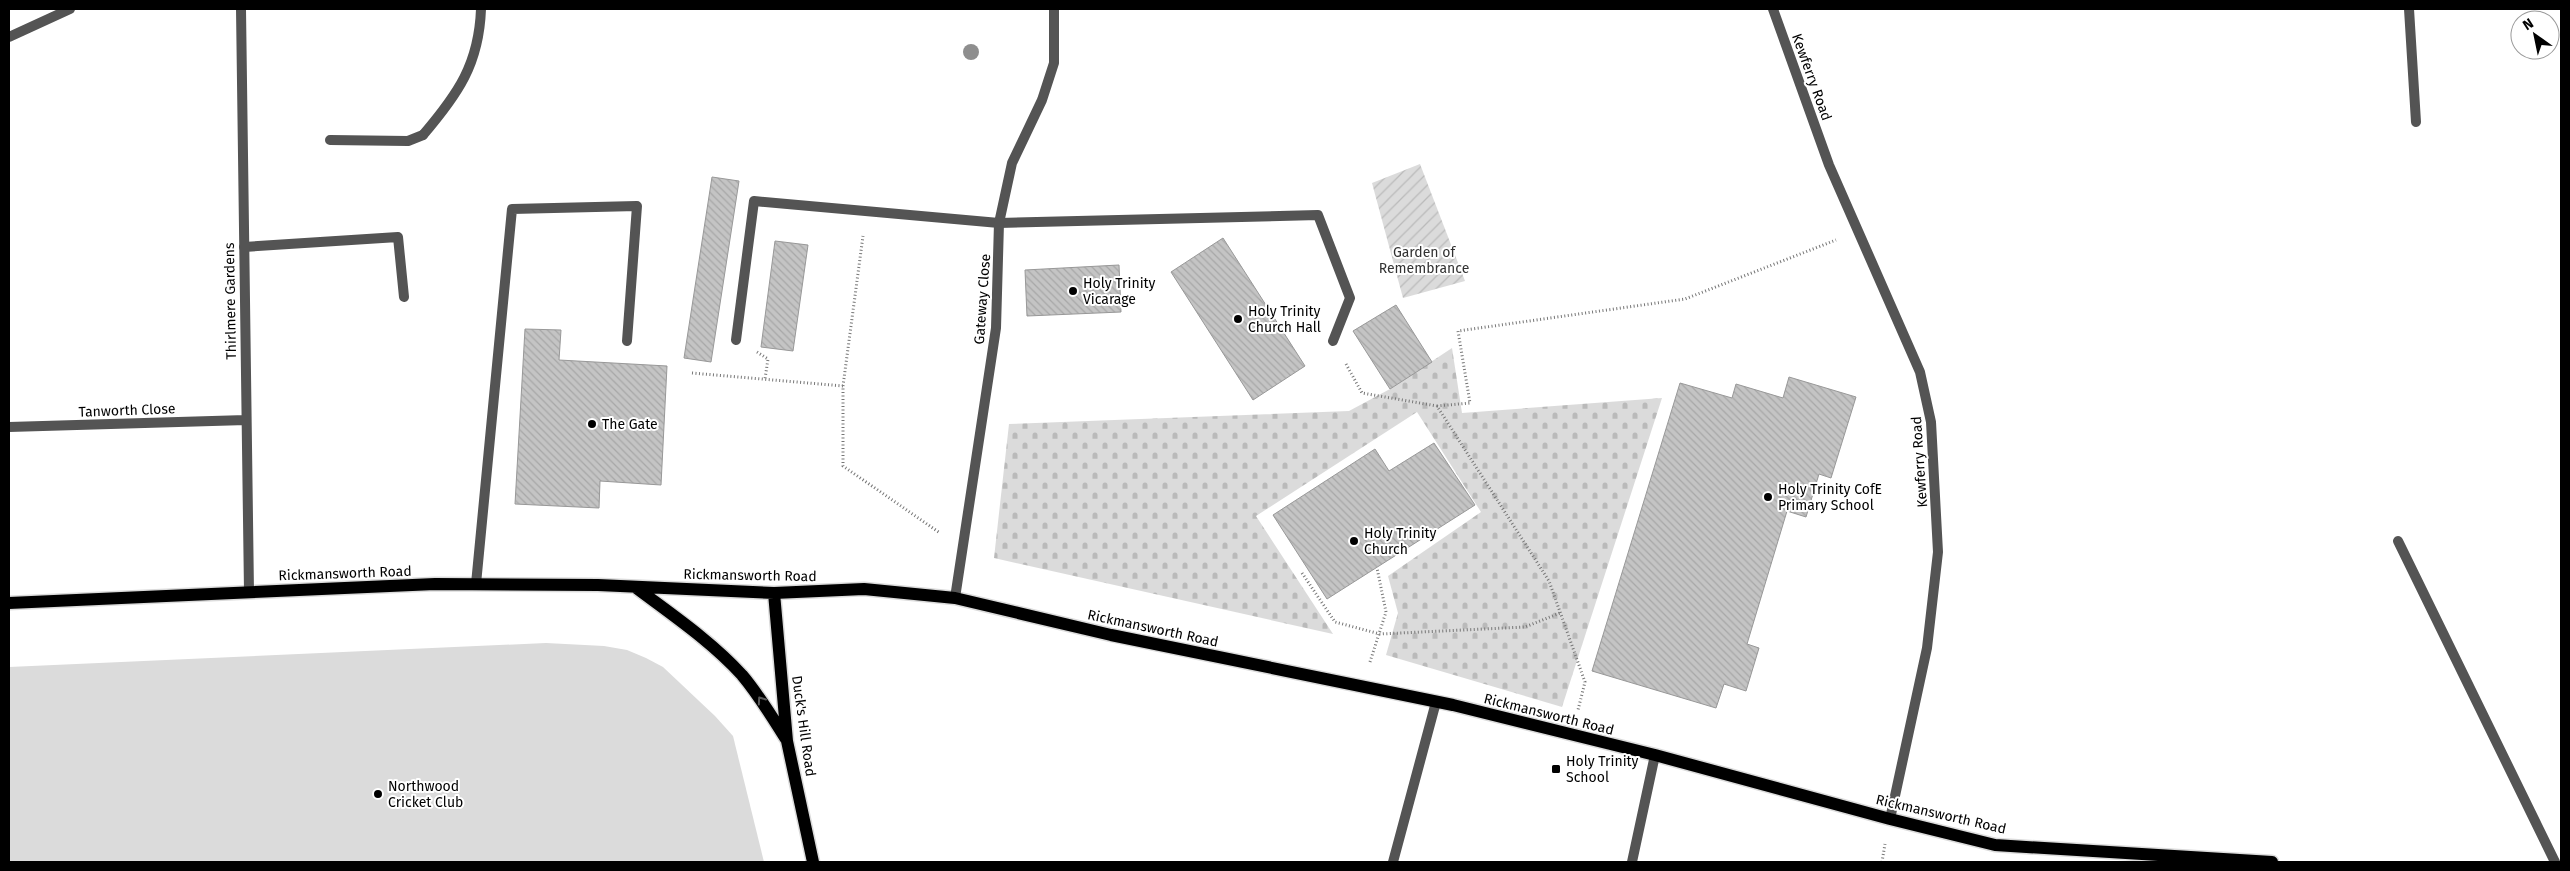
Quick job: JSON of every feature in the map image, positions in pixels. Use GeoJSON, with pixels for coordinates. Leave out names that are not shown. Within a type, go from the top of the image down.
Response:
{"type":"FeatureCollection","features":[{"type":"Feature","properties":{"kind":"main road","name":"Rickmansworth Road"},"geometry":{"type":"LineString","coordinates":[[9,603],[476,584],[635,586],[774,593],[864,589],[955,598],[1111,635],[1436,702],[1655,755],[1890,819],[1995,845],[2272,862]]}},
{"type":"Feature","properties":{"kind":"main road"},"geometry":{"type":"LineString","coordinates":[[635,586],[698,635],[741,675],[762,700],[787,741]]}},
{"type":"Feature","properties":{"kind":"main road","name":"Duck's Hill Road"},"geometry":{"type":"LineString","coordinates":[[774,593],[787,741],[813,862]]}},
{"type":"Feature","properties":{"kind":"street"},"geometry":{"type":"LineString","coordinates":[[9,37],[70,9]]}},
{"type":"Feature","properties":{"kind":"street","name":"Thirlmere Gardens"},"geometry":{"type":"LineString","coordinates":[[241,9],[250,592]]}},
{"type":"Feature","properties":{"kind":"street"},"geometry":{"type":"LineString","coordinates":[[330,140],[408,141],[423,135],[451,102],[467,75],[480,32],[481,9]]}},
{"type":"Feature","properties":{"kind":"street","name":"Gateway Close"},"geometry":{"type":"LineString","coordinates":[[955,598],[996,328],[999,223],[1012,163],[1042,100],[1054,63],[1054,9]]}},
{"type":"Feature","properties":{"kind":"street","name":"Kewferry Road"},"geometry":{"type":"LineString","coordinates":[[1773,9],[1829,165],[1920,372],[1931,422],[1938,552],[1927,648],[1890,819]]}},
{"type":"Feature","properties":{"kind":"street"},"geometry":{"type":"LineString","coordinates":[[2408,9],[2416,122]]}},
{"type":"Feature","properties":{"kind":"street"},"geometry":{"type":"LineString","coordinates":[[736,340],[754,201],[999,223],[1318,215],[1350,298],[1333,341]]}},
{"type":"Feature","properties":{"kind":"street"},"geometry":{"type":"LineString","coordinates":[[476,584],[512,209],[637,206],[627,341]]}},
{"type":"Feature","properties":{"kind":"street"},"geometry":{"type":"LineString","coordinates":[[244,247],[398,237],[404,297]]}},
{"type":"Feature","properties":{"kind":"street","name":"Tanworth Close"},"geometry":{"type":"LineString","coordinates":[[9,427],[246,420]]}},
{"type":"Feature","properties":{"kind":"street"},"geometry":{"type":"LineString","coordinates":[[2398,541],[2555,862]]}},
{"type":"Feature","properties":{"kind":"street"},"geometry":{"type":"LineString","coordinates":[[1393,862],[1436,702]]}},
{"type":"Feature","properties":{"kind":"street"},"geometry":{"type":"LineString","coordinates":[[1632,862],[1655,755]]}},
{"type":"Feature","properties":{"kind":"path"},"geometry":{"type":"LineString","coordinates":[[867,210],[843,386],[843,466],[963,549]]}},
{"type":"Feature","properties":{"kind":"path"},"geometry":{"type":"LineString","coordinates":[[1333,341],[1362,393],[1437,406],[1470,403],[1458,331],[1685,299],[1858,231]]}},
{"type":"Feature","properties":{"kind":"path"},"geometry":{"type":"LineString","coordinates":[[692,373],[843,386]]}},
{"type":"Feature","properties":{"kind":"path"},"geometry":{"type":"LineString","coordinates":[[1437,406],[1548,581],[1585,682],[1572,735]]}},
{"type":"Feature","properties":{"kind":"path"},"geometry":{"type":"LineString","coordinates":[[1362,687],[1386,612],[1377,568]]}},
{"type":"Feature","properties":{"kind":"path"},"geometry":{"type":"LineString","coordinates":[[1302,573],[1335,622],[1380,634],[1526,627],[1560,613]]}},
{"type":"Feature","properties":{"kind":"green space","name":"Garden of Remembrance"},"geometry":{"type":"Polygon","coordinates":[[[1420,164],[1465,281],[1403,298],[1372,183],[1420,164]]]}},
{"type":"Feature","properties":{"kind":"green space"},"geometry":{"type":"Polygon","coordinates":[[[1452,348],[1462,413],[1662,398],[1562,707],[1386,655],[1398,613],[1388,576],[1481,512],[1417,412],[1256,516],[1333,634],[994,558],[1009,424],[1349,411],[1390,389],[1452,348]]]}},
{"type":"Feature","properties":{"kind":"green space","name":"Northwood Cricket Club"},"geometry":{"type":"Polygon","coordinates":[[[546,643],[604,646],[627,650],[646,658],[663,667],[715,716],[733,736],[764,862],[9,862],[9,667],[546,643]]]}},
{"type":"Feature","properties":{"kind":"building"},"geometry":{"type":"Polygon","coordinates":[[[712,177],[739,181],[711,362],[684,358],[712,177]]]}},
{"type":"Feature","properties":{"kind":"building","name":"Holy Trinity Church Hall"},"geometry":{"type":"Polygon","coordinates":[[[1223,238],[1305,366],[1253,400],[1171,272],[1223,238]]]}},
{"type":"Feature","properties":{"kind":"building"},"geometry":{"type":"Polygon","coordinates":[[[775,241],[808,245],[793,351],[761,347],[775,241]]]}},
{"type":"Feature","properties":{"kind":"building","name":"Holy Trinity Vicarage"},"geometry":{"type":"Polygon","coordinates":[[[1119,265],[1121,312],[1027,316],[1025,270],[1119,265]]]}},
{"type":"Feature","properties":{"kind":"building"},"geometry":{"type":"Polygon","coordinates":[[[1396,305],[1432,362],[1390,389],[1353,331],[1396,305]]]}},
{"type":"Feature","properties":{"kind":"building","name":"The Gate"},"geometry":{"type":"Polygon","coordinates":[[[525,329],[561,330],[559,360],[667,366],[661,485],[600,481],[599,508],[515,504],[525,329]]]}},
{"type":"Feature","properties":{"kind":"building"},"geometry":{"type":"Polygon","coordinates":[[[1789,377],[1856,397],[1831,478],[1819,474],[1806,517],[1787,511],[1747,644],[1759,648],[1746,691],[1724,684],[1716,708],[1592,671],[1680,383],[1732,398],[1736,384],[1783,398],[1789,377]]]}},
{"type":"Feature","properties":{"kind":"building","name":"Holy Trinity Church"},"geometry":{"type":"Polygon","coordinates":[[[1434,443],[1475,505],[1327,599],[1273,515],[1375,449],[1389,471],[1434,443]]]}},
{"type":"Feature","properties":{"kind":"place","name":"Holy Trinity Vicarage"},"geometry":{"type":"Point","coordinates":[1073,291]}},
{"type":"Feature","properties":{"kind":"place","name":"Holy Trinity Church Hall"},"geometry":{"type":"Point","coordinates":[1238,319]}},
{"type":"Feature","properties":{"kind":"place","name":"The Gate"},"geometry":{"type":"Point","coordinates":[592,424]}},
{"type":"Feature","properties":{"kind":"place","name":"Holy Trinity CofE Primary School"},"geometry":{"type":"Point","coordinates":[1768,497]}},
{"type":"Feature","properties":{"kind":"place","name":"Holy Trinity Church"},"geometry":{"type":"Point","coordinates":[1354,541]}},
{"type":"Feature","properties":{"kind":"place","name":"Holy Trinity School"},"geometry":{"type":"Point","coordinates":[1556,769]}},
{"type":"Feature","properties":{"kind":"place","name":"Northwood Cricket Club"},"geometry":{"type":"Point","coordinates":[378,794]}}]}
